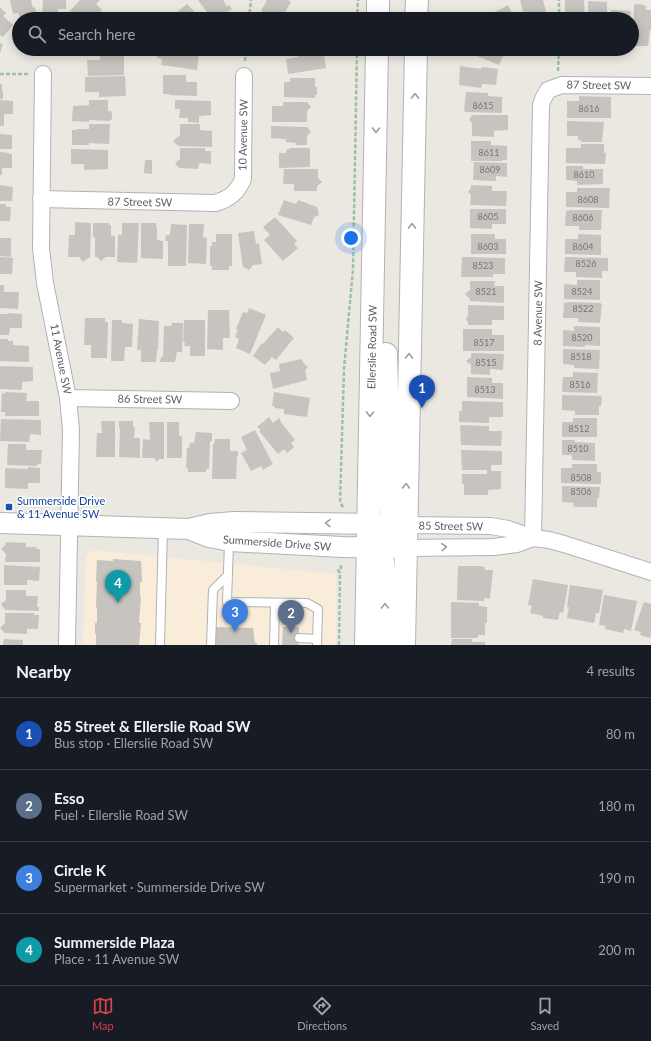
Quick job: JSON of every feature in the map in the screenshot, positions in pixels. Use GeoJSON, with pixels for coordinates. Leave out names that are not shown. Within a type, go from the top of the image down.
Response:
{"type":"FeatureCollection","features":[{"type":"Feature","properties":{"kind":"main road"},"geometry":{"type":"LineString","coordinates":[[378,0],[378,12]]}},
{"type":"Feature","properties":{"kind":"main road"},"geometry":{"type":"LineString","coordinates":[[416,12],[417,0]]}},
{"type":"Feature","properties":{"kind":"main road","name":"Ellerslie Road SW"},"geometry":{"type":"LineString","coordinates":[[367,524],[375,240],[377,56]]}},
{"type":"Feature","properties":{"kind":"main road"},"geometry":{"type":"LineString","coordinates":[[404,645],[405,548],[393,534],[399,525],[416,56]]}},
{"type":"Feature","properties":{"kind":"main road"},"geometry":{"type":"LineString","coordinates":[[375,240],[384,308],[390,499],[399,525]]}},
{"type":"Feature","properties":{"kind":"main road"},"geometry":{"type":"LineString","coordinates":[[366,645],[375,533],[367,524]]}},
{"type":"Feature","properties":{"kind":"main road"},"geometry":{"type":"LineString","coordinates":[[374,548],[384,564],[386,645]]}},
{"type":"Feature","properties":{"kind":"street","name":"11 Avenue SW"},"geometry":{"type":"LineString","coordinates":[[43,74],[40,235],[42,262],[68,398],[72,441],[67,645]]}},
{"type":"Feature","properties":{"kind":"street","name":"10 Avenue SW"},"geometry":{"type":"LineString","coordinates":[[235,193],[240,187],[244,171],[244,76]]}},
{"type":"Feature","properties":{"kind":"street","name":"87 Street SW"},"geometry":{"type":"LineString","coordinates":[[553,88],[651,86]]}},
{"type":"Feature","properties":{"kind":"street","name":"8 Avenue SW"},"geometry":{"type":"LineString","coordinates":[[533,538],[542,105],[543,98],[553,88]]}},
{"type":"Feature","properties":{"kind":"street","name":"87 Street SW"},"geometry":{"type":"LineString","coordinates":[[41,200],[215,203],[222,201],[235,193]]}},
{"type":"Feature","properties":{"kind":"street","name":"86 Street SW"},"geometry":{"type":"LineString","coordinates":[[68,398],[232,400]]}},
{"type":"Feature","properties":{"kind":"street","name":"Summerside Drive SW"},"geometry":{"type":"LineString","coordinates":[[0,523],[70,524],[189,529],[210,524],[234,522],[367,524]]}},
{"type":"Feature","properties":{"kind":"street","name":"85 Street SW"},"geometry":{"type":"LineString","coordinates":[[367,524],[508,528],[533,538],[564,544],[651,572]]}},
{"type":"Feature","properties":{"kind":"street","name":"Summerside Drive SW"},"geometry":{"type":"LineString","coordinates":[[189,529],[209,537],[230,541],[374,548]]}},
{"type":"Feature","properties":{"kind":"street","name":"85 Street SW"},"geometry":{"type":"LineString","coordinates":[[374,548],[494,546],[517,544],[533,538]]}},
{"type":"Feature","properties":{"kind":"lane"},"geometry":{"type":"LineString","coordinates":[[160,645],[163,528]]}},
{"type":"Feature","properties":{"kind":"lane"},"geometry":{"type":"LineString","coordinates":[[230,541],[227,576],[227,602],[307,603],[318,609],[317,642],[299,638]]}},
{"type":"Feature","properties":{"kind":"lane"},"geometry":{"type":"LineString","coordinates":[[211,645],[213,590],[227,576]]}},
{"type":"Feature","properties":{"kind":"lane"},"geometry":{"type":"LineString","coordinates":[[275,603],[277,640]]}},
{"type":"Feature","properties":{"kind":"path"},"geometry":{"type":"LineString","coordinates":[[250,12],[251,0]]}},
{"type":"Feature","properties":{"kind":"path"},"geometry":{"type":"LineString","coordinates":[[357,12],[358,0]]}},
{"type":"Feature","properties":{"kind":"path"},"geometry":{"type":"LineString","coordinates":[[559,0],[559,12]]}},
{"type":"Feature","properties":{"kind":"path"},"geometry":{"type":"LineString","coordinates":[[343,506],[340,502],[344,370],[354,269],[357,56]]}},
{"type":"Feature","properties":{"kind":"path"},"geometry":{"type":"LineString","coordinates":[[553,88],[558,56]]}},
{"type":"Feature","properties":{"kind":"path"},"geometry":{"type":"LineString","coordinates":[[0,74],[43,74]]}},
{"type":"Feature","properties":{"kind":"path"},"geometry":{"type":"LineString","coordinates":[[339,645],[340,574],[338,570],[341,568]]}},
{"type":"Feature","properties":{"kind":"shaded area"},"geometry":{"type":"Polygon","coordinates":[[[93,550],[336,574],[336,645],[83,645],[86,556],[93,550]]]}},
{"type":"Feature","properties":{"kind":"building"},"geometry":{"type":"Polygon","coordinates":[[[10,0],[31,0],[36,12],[13,12],[10,0]]]}},
{"type":"Feature","properties":{"kind":"building"},"geometry":{"type":"Polygon","coordinates":[[[43,0],[66,0],[66,9],[58,9],[58,12],[42,12],[43,0]]]}},
{"type":"Feature","properties":{"kind":"building"},"geometry":{"type":"Polygon","coordinates":[[[80,0],[100,0],[96,4],[102,10],[100,12],[69,12],[80,0]]]}},
{"type":"Feature","properties":{"kind":"building"},"geometry":{"type":"Polygon","coordinates":[[[198,0],[223,0],[227,6],[229,5],[232,9],[228,12],[207,12],[198,0]]]}},
{"type":"Feature","properties":{"kind":"building"},"geometry":{"type":"Polygon","coordinates":[[[267,0],[288,0],[291,2],[285,12],[261,11],[267,0]]]}},
{"type":"Feature","properties":{"kind":"building"},"geometry":{"type":"Polygon","coordinates":[[[520,0],[543,0],[546,12],[523,12],[520,0]]]}},
{"type":"Feature","properties":{"kind":"building"},"geometry":{"type":"Polygon","coordinates":[[[565,0],[584,0],[585,12],[565,12],[565,0]]]}},
{"type":"Feature","properties":{"kind":"building"},"geometry":{"type":"Polygon","coordinates":[[[588,1],[607,2],[607,12],[588,12],[588,1]]]}},
{"type":"Feature","properties":{"kind":"building"},"geometry":{"type":"Polygon","coordinates":[[[187,4],[194,12],[177,12],[187,4]]]}},
{"type":"Feature","properties":{"kind":"building"},"geometry":{"type":"Polygon","coordinates":[[[635,4],[644,5],[646,6],[646,10],[651,10],[651,30],[648,46],[639,46],[639,12],[634,12],[635,4]]]}},
{"type":"Feature","properties":{"kind":"building"},"geometry":{"type":"Polygon","coordinates":[[[508,5],[512,12],[495,12],[508,5]]]}},
{"type":"Feature","properties":{"kind":"building"},"geometry":{"type":"Polygon","coordinates":[[[0,7],[6,13],[3,16],[12,24],[12,26],[3,37],[0,35],[0,7]]]}},
{"type":"Feature","properties":{"kind":"building"},"geometry":{"type":"Polygon","coordinates":[[[611,10],[631,11],[631,12],[611,12],[611,10]]]}},
{"type":"Feature","properties":{"kind":"building"},"geometry":{"type":"Polygon","coordinates":[[[0,43],[3,44],[0,53],[0,43]]]}},
{"type":"Feature","properties":{"kind":"building"},"geometry":{"type":"Polygon","coordinates":[[[100,56],[124,56],[124,75],[88,76],[87,60],[100,60],[100,56]]]}},
{"type":"Feature","properties":{"kind":"building"},"geometry":{"type":"Polygon","coordinates":[[[157,56],[199,56],[197,70],[161,65],[162,59],[157,58],[157,56]]]}},
{"type":"Feature","properties":{"kind":"building"},"geometry":{"type":"Polygon","coordinates":[[[324,56],[326,68],[288,74],[286,59],[324,56]]]}},
{"type":"Feature","properties":{"kind":"building"},"geometry":{"type":"Polygon","coordinates":[[[477,56],[503,56],[499,65],[477,56]]]}},
{"type":"Feature","properties":{"kind":"building"},"geometry":{"type":"Polygon","coordinates":[[[460,66],[481,69],[482,67],[498,69],[496,85],[482,84],[481,88],[459,85],[460,66]]]}},
{"type":"Feature","properties":{"kind":"building"},"geometry":{"type":"Polygon","coordinates":[[[163,75],[186,75],[186,82],[197,82],[197,96],[163,94],[163,75]]]}},
{"type":"Feature","properties":{"kind":"building"},"geometry":{"type":"Polygon","coordinates":[[[125,76],[126,96],[99,97],[99,92],[85,92],[85,77],[125,76]]]}},
{"type":"Feature","properties":{"kind":"building"},"geometry":{"type":"Polygon","coordinates":[[[290,78],[315,78],[317,95],[315,95],[315,98],[284,97],[284,82],[290,82],[290,78]]]}},
{"type":"Feature","properties":{"kind":"building"},"geometry":{"type":"Polygon","coordinates":[[[0,84],[2,84],[3,99],[0,99],[0,84]]]}},
{"type":"Feature","properties":{"kind":"building"},"geometry":{"type":"Polygon","coordinates":[[[466,92],[488,93],[488,96],[502,97],[502,113],[464,111],[466,92]]]}},
{"type":"Feature","properties":{"kind":"building"},"geometry":{"type":"Polygon","coordinates":[[[579,96],[611,97],[611,118],[567,118],[567,101],[579,101],[579,96]]]}},
{"type":"Feature","properties":{"kind":"building"},"geometry":{"type":"Polygon","coordinates":[[[0,100],[13,101],[13,114],[4,114],[4,126],[0,126],[0,100]]]}},
{"type":"Feature","properties":{"kind":"building"},"geometry":{"type":"Polygon","coordinates":[[[89,100],[108,100],[108,111],[111,111],[112,113],[112,119],[109,121],[89,120],[89,122],[72,121],[73,106],[89,105],[89,100]]]}},
{"type":"Feature","properties":{"kind":"building"},"geometry":{"type":"Polygon","coordinates":[[[175,100],[211,101],[211,115],[199,116],[199,123],[188,122],[188,118],[179,118],[180,109],[175,109],[175,100]]]}},
{"type":"Feature","properties":{"kind":"building"},"geometry":{"type":"Polygon","coordinates":[[[283,102],[307,102],[311,107],[307,111],[307,122],[272,122],[272,106],[283,106],[283,102]]]}},
{"type":"Feature","properties":{"kind":"building"},"geometry":{"type":"Polygon","coordinates":[[[472,115],[508,115],[508,130],[494,131],[494,137],[472,136],[472,123],[469,120],[472,115]]]}},
{"type":"Feature","properties":{"kind":"building"},"geometry":{"type":"Polygon","coordinates":[[[567,121],[604,122],[602,142],[581,142],[581,140],[578,140],[578,136],[567,136],[567,121]]]}},
{"type":"Feature","properties":{"kind":"building"},"geometry":{"type":"Polygon","coordinates":[[[89,124],[110,124],[109,144],[89,143],[89,145],[72,145],[72,130],[89,129],[89,124]]]}},
{"type":"Feature","properties":{"kind":"building"},"geometry":{"type":"Polygon","coordinates":[[[180,124],[200,124],[200,130],[212,131],[212,147],[178,146],[173,141],[180,135],[180,124]]]}},
{"type":"Feature","properties":{"kind":"building"},"geometry":{"type":"Polygon","coordinates":[[[271,126],[307,127],[311,132],[307,136],[307,145],[296,145],[296,143],[286,142],[286,139],[271,138],[271,126]]]}},
{"type":"Feature","properties":{"kind":"building"},"geometry":{"type":"Polygon","coordinates":[[[0,134],[12,135],[12,149],[0,149],[0,134]]]}},
{"type":"Feature","properties":{"kind":"building"},"geometry":{"type":"Polygon","coordinates":[[[471,141],[491,141],[491,145],[507,146],[507,160],[471,161],[471,141]]]}},
{"type":"Feature","properties":{"kind":"building"},"geometry":{"type":"Polygon","coordinates":[[[581,144],[604,144],[604,153],[606,153],[605,164],[566,163],[566,148],[581,148],[581,144]]]}},
{"type":"Feature","properties":{"kind":"building"},"geometry":{"type":"Polygon","coordinates":[[[180,148],[205,148],[205,151],[211,151],[211,164],[199,163],[198,169],[179,168],[175,163],[180,159],[180,148]]]}},
{"type":"Feature","properties":{"kind":"building"},"geometry":{"type":"Polygon","coordinates":[[[310,148],[310,167],[279,168],[279,153],[286,153],[287,149],[310,148]]]}},
{"type":"Feature","properties":{"kind":"building"},"geometry":{"type":"Polygon","coordinates":[[[71,149],[108,150],[108,169],[84,170],[84,164],[71,164],[71,149]]]}},
{"type":"Feature","properties":{"kind":"building"},"geometry":{"type":"Polygon","coordinates":[[[0,152],[12,154],[12,168],[2,168],[2,175],[0,175],[0,152]]]}},
{"type":"Feature","properties":{"kind":"building"},"geometry":{"type":"Polygon","coordinates":[[[145,160],[152,160],[152,174],[144,173],[145,160]]]}},
{"type":"Feature","properties":{"kind":"building"},"geometry":{"type":"Polygon","coordinates":[[[474,162],[507,163],[507,177],[496,176],[496,181],[473,180],[474,162]]]}},
{"type":"Feature","properties":{"kind":"building"},"geometry":{"type":"Polygon","coordinates":[[[566,166],[583,166],[583,169],[603,169],[603,184],[577,185],[577,181],[566,180],[566,166]]]}},
{"type":"Feature","properties":{"kind":"building"},"geometry":{"type":"Polygon","coordinates":[[[284,169],[318,169],[318,178],[322,182],[317,186],[317,191],[294,191],[294,184],[283,184],[284,169]]]}},
{"type":"Feature","properties":{"kind":"building"},"geometry":{"type":"Polygon","coordinates":[[[0,185],[13,187],[12,201],[0,201],[0,185]]]}},
{"type":"Feature","properties":{"kind":"building"},"geometry":{"type":"Polygon","coordinates":[[[471,185],[492,186],[492,191],[507,191],[506,206],[470,205],[471,195],[468,192],[471,185]]]}},
{"type":"Feature","properties":{"kind":"building"},"geometry":{"type":"Polygon","coordinates":[[[577,188],[610,188],[609,208],[566,207],[566,192],[577,192],[577,188]]]}},
{"type":"Feature","properties":{"kind":"building"},"geometry":{"type":"Polygon","coordinates":[[[284,200],[296,204],[298,200],[317,207],[319,215],[314,217],[311,225],[278,215],[284,200]]]}},
{"type":"Feature","properties":{"kind":"building"},"geometry":{"type":"Polygon","coordinates":[[[0,204],[6,204],[6,207],[11,207],[10,221],[0,221],[0,204]]]}},
{"type":"Feature","properties":{"kind":"building"},"geometry":{"type":"Polygon","coordinates":[[[470,209],[506,209],[506,224],[492,224],[492,229],[470,228],[470,209]]]}},
{"type":"Feature","properties":{"kind":"building"},"geometry":{"type":"Polygon","coordinates":[[[602,210],[601,230],[579,230],[579,226],[565,226],[566,211],[602,210]]]}},
{"type":"Feature","properties":{"kind":"building"},"geometry":{"type":"Polygon","coordinates":[[[275,217],[297,241],[294,244],[298,248],[283,261],[264,240],[270,235],[263,227],[275,217]]]}},
{"type":"Feature","properties":{"kind":"building"},"geometry":{"type":"Polygon","coordinates":[[[75,222],[90,223],[91,227],[90,258],[83,262],[79,257],[68,257],[69,235],[75,235],[75,222]]]}},
{"type":"Feature","properties":{"kind":"building"},"geometry":{"type":"Polygon","coordinates":[[[93,223],[109,223],[109,225],[111,225],[111,236],[115,236],[115,257],[106,257],[101,261],[95,257],[93,223]]]}},
{"type":"Feature","properties":{"kind":"building"},"geometry":{"type":"Polygon","coordinates":[[[122,223],[139,223],[137,263],[117,262],[118,235],[122,235],[122,223]]]}},
{"type":"Feature","properties":{"kind":"building"},"geometry":{"type":"Polygon","coordinates":[[[141,223],[156,223],[157,240],[163,241],[163,259],[141,258],[141,223]]]}},
{"type":"Feature","properties":{"kind":"building"},"geometry":{"type":"Polygon","coordinates":[[[171,224],[187,225],[186,266],[168,266],[168,241],[165,241],[166,235],[170,235],[171,224]]]}},
{"type":"Feature","properties":{"kind":"building"},"geometry":{"type":"Polygon","coordinates":[[[189,224],[204,224],[203,237],[207,238],[206,264],[188,263],[189,224]]]}},
{"type":"Feature","properties":{"kind":"building"},"geometry":{"type":"Polygon","coordinates":[[[254,231],[256,244],[259,243],[262,264],[253,265],[249,270],[243,267],[238,233],[254,231]]]}},
{"type":"Feature","properties":{"kind":"building"},"geometry":{"type":"Polygon","coordinates":[[[216,234],[232,234],[232,266],[229,266],[229,270],[212,270],[212,266],[210,266],[210,246],[212,246],[212,242],[216,242],[216,234]]]}},
{"type":"Feature","properties":{"kind":"building"},"geometry":{"type":"Polygon","coordinates":[[[471,234],[495,234],[495,239],[506,239],[506,254],[471,254],[471,234]]]}},
{"type":"Feature","properties":{"kind":"building"},"geometry":{"type":"Polygon","coordinates":[[[578,234],[601,235],[601,255],[565,254],[565,239],[578,239],[578,234]]]}},
{"type":"Feature","properties":{"kind":"building"},"geometry":{"type":"Polygon","coordinates":[[[0,238],[11,238],[11,257],[0,256],[0,238]]]}},
{"type":"Feature","properties":{"kind":"building"},"geometry":{"type":"Polygon","coordinates":[[[1,257],[13,258],[12,274],[0,274],[1,257]]]}},
{"type":"Feature","properties":{"kind":"building"},"geometry":{"type":"Polygon","coordinates":[[[462,257],[505,258],[505,274],[493,274],[493,277],[461,277],[462,257]]]}},
{"type":"Feature","properties":{"kind":"building"},"geometry":{"type":"Polygon","coordinates":[[[565,257],[608,258],[608,271],[602,271],[602,278],[576,277],[576,272],[564,272],[565,257]]]}},
{"type":"Feature","properties":{"kind":"building"},"geometry":{"type":"Polygon","coordinates":[[[577,280],[600,280],[600,300],[564,299],[564,284],[577,285],[577,280]]]}},
{"type":"Feature","properties":{"kind":"building"},"geometry":{"type":"Polygon","coordinates":[[[470,281],[495,281],[494,286],[504,286],[504,303],[470,301],[465,294],[470,290],[470,281]]]}},
{"type":"Feature","properties":{"kind":"building"},"geometry":{"type":"Polygon","coordinates":[[[0,285],[4,285],[4,292],[19,292],[18,309],[0,308],[0,285]]]}},
{"type":"Feature","properties":{"kind":"building"},"geometry":{"type":"Polygon","coordinates":[[[564,303],[601,303],[600,323],[578,322],[578,318],[563,318],[564,303]]]}},
{"type":"Feature","properties":{"kind":"building"},"geometry":{"type":"Polygon","coordinates":[[[468,305],[504,306],[504,320],[492,320],[492,325],[468,325],[466,319],[468,316],[468,305]]]}},
{"type":"Feature","properties":{"kind":"building"},"geometry":{"type":"Polygon","coordinates":[[[249,308],[266,315],[250,354],[236,348],[239,339],[235,337],[238,330],[236,329],[243,312],[247,313],[249,308]]]}},
{"type":"Feature","properties":{"kind":"building"},"geometry":{"type":"Polygon","coordinates":[[[208,310],[229,310],[230,338],[223,338],[223,350],[207,349],[208,310]]]}},
{"type":"Feature","properties":{"kind":"building"},"geometry":{"type":"Polygon","coordinates":[[[0,314],[22,314],[22,328],[10,328],[9,335],[0,335],[0,314]]]}},
{"type":"Feature","properties":{"kind":"building"},"geometry":{"type":"Polygon","coordinates":[[[85,318],[105,318],[105,322],[108,322],[107,358],[91,358],[91,345],[84,345],[85,318]]]}},
{"type":"Feature","properties":{"kind":"building"},"geometry":{"type":"Polygon","coordinates":[[[139,319],[159,321],[156,362],[141,362],[141,350],[137,350],[139,319]]]}},
{"type":"Feature","properties":{"kind":"building"},"geometry":{"type":"Polygon","coordinates":[[[112,320],[122,320],[122,323],[133,324],[132,347],[125,347],[124,361],[111,361],[112,320]]]}},
{"type":"Feature","properties":{"kind":"building"},"geometry":{"type":"Polygon","coordinates":[[[184,320],[205,320],[205,356],[190,356],[190,346],[184,346],[184,320]]]}},
{"type":"Feature","properties":{"kind":"building"},"geometry":{"type":"Polygon","coordinates":[[[172,323],[183,323],[182,352],[177,352],[175,362],[160,362],[161,357],[163,357],[164,326],[171,326],[172,323]]]}},
{"type":"Feature","properties":{"kind":"building"},"geometry":{"type":"Polygon","coordinates":[[[574,326],[600,327],[600,346],[563,346],[563,330],[574,331],[574,326]]]}},
{"type":"Feature","properties":{"kind":"building"},"geometry":{"type":"Polygon","coordinates":[[[278,327],[283,332],[285,330],[294,338],[276,360],[272,357],[265,365],[253,356],[262,343],[263,344],[278,327]]]}},
{"type":"Feature","properties":{"kind":"building"},"geometry":{"type":"Polygon","coordinates":[[[463,329],[492,329],[492,335],[504,335],[504,351],[463,351],[463,329]]]}},
{"type":"Feature","properties":{"kind":"building"},"geometry":{"type":"Polygon","coordinates":[[[0,339],[8,339],[8,341],[13,341],[13,345],[29,346],[29,362],[0,361],[0,339]]]}},
{"type":"Feature","properties":{"kind":"building"},"geometry":{"type":"Polygon","coordinates":[[[563,349],[600,350],[599,369],[574,368],[574,365],[563,364],[563,349]]]}},
{"type":"Feature","properties":{"kind":"building"},"geometry":{"type":"Polygon","coordinates":[[[471,353],[504,354],[503,370],[490,369],[490,375],[471,374],[471,365],[466,361],[471,357],[471,353]]]}},
{"type":"Feature","properties":{"kind":"building"},"geometry":{"type":"Polygon","coordinates":[[[302,359],[304,364],[308,367],[305,370],[307,380],[273,389],[270,373],[280,371],[279,364],[302,359]]]}},
{"type":"Feature","properties":{"kind":"building"},"geometry":{"type":"Polygon","coordinates":[[[0,366],[33,367],[33,381],[22,382],[22,390],[0,389],[0,366]]]}},
{"type":"Feature","properties":{"kind":"building"},"geometry":{"type":"Polygon","coordinates":[[[573,372],[598,373],[597,393],[562,392],[563,377],[573,377],[573,372]]]}},
{"type":"Feature","properties":{"kind":"building"},"geometry":{"type":"Polygon","coordinates":[[[467,377],[492,378],[492,383],[503,383],[503,399],[467,397],[467,377]]]}},
{"type":"Feature","properties":{"kind":"building"},"geometry":{"type":"Polygon","coordinates":[[[5,392],[27,393],[26,401],[39,402],[39,416],[5,416],[5,412],[1,412],[2,393],[5,394],[5,392]]]}},
{"type":"Feature","properties":{"kind":"building"},"geometry":{"type":"Polygon","coordinates":[[[274,392],[310,398],[307,417],[284,414],[284,409],[274,408],[275,406],[272,406],[274,392]]]}},
{"type":"Feature","properties":{"kind":"building"},"geometry":{"type":"Polygon","coordinates":[[[562,395],[601,396],[602,400],[601,406],[599,406],[599,415],[575,415],[575,411],[562,410],[562,395]]]}},
{"type":"Feature","properties":{"kind":"building"},"geometry":{"type":"Polygon","coordinates":[[[462,401],[503,402],[503,417],[489,417],[489,423],[459,422],[459,411],[462,411],[462,401]]]}},
{"type":"Feature","properties":{"kind":"building"},"geometry":{"type":"Polygon","coordinates":[[[269,417],[273,423],[279,418],[295,440],[291,443],[294,447],[287,453],[284,449],[278,454],[259,431],[261,430],[257,427],[269,417]]]}},
{"type":"Feature","properties":{"kind":"building"},"geometry":{"type":"Polygon","coordinates":[[[573,418],[597,418],[597,437],[562,437],[562,422],[573,422],[573,418]]]}},
{"type":"Feature","properties":{"kind":"building"},"geometry":{"type":"Polygon","coordinates":[[[1,419],[41,420],[41,435],[30,434],[29,442],[0,441],[1,419]]]}},
{"type":"Feature","properties":{"kind":"building"},"geometry":{"type":"Polygon","coordinates":[[[101,421],[115,421],[115,457],[96,457],[97,433],[102,433],[101,421]]]}},
{"type":"Feature","properties":{"kind":"building"},"geometry":{"type":"Polygon","coordinates":[[[119,421],[133,421],[133,427],[135,427],[134,438],[140,438],[140,458],[119,457],[119,421]]]}},
{"type":"Feature","properties":{"kind":"building"},"geometry":{"type":"Polygon","coordinates":[[[149,422],[164,422],[164,459],[159,459],[157,462],[154,458],[142,458],[143,439],[150,440],[149,422]]]}},
{"type":"Feature","properties":{"kind":"building"},"geometry":{"type":"Polygon","coordinates":[[[167,422],[179,422],[179,436],[182,436],[182,458],[167,458],[167,422]]]}},
{"type":"Feature","properties":{"kind":"building"},"geometry":{"type":"Polygon","coordinates":[[[460,425],[489,426],[489,431],[502,431],[501,446],[461,445],[460,425]]]}},
{"type":"Feature","properties":{"kind":"building"},"geometry":{"type":"Polygon","coordinates":[[[255,430],[273,464],[263,470],[261,466],[251,471],[241,453],[247,450],[241,437],[255,430]]]}},
{"type":"Feature","properties":{"kind":"building"},"geometry":{"type":"Polygon","coordinates":[[[196,432],[212,433],[212,441],[210,441],[209,469],[206,469],[206,472],[188,472],[188,468],[186,468],[187,448],[189,448],[190,443],[194,443],[196,432]]]}},
{"type":"Feature","properties":{"kind":"building"},"geometry":{"type":"Polygon","coordinates":[[[215,439],[230,439],[230,451],[238,451],[236,479],[212,479],[213,444],[215,439]]]}},
{"type":"Feature","properties":{"kind":"building"},"geometry":{"type":"Polygon","coordinates":[[[562,440],[595,443],[595,461],[572,460],[572,455],[562,455],[562,440]]]}},
{"type":"Feature","properties":{"kind":"building"},"geometry":{"type":"Polygon","coordinates":[[[8,444],[26,444],[26,450],[42,450],[41,464],[37,464],[37,466],[7,465],[8,444]]]}},
{"type":"Feature","properties":{"kind":"building"},"geometry":{"type":"Polygon","coordinates":[[[461,450],[502,451],[502,465],[491,465],[491,471],[501,471],[501,489],[488,490],[488,495],[464,495],[462,474],[487,474],[487,470],[462,470],[461,450]]]}},
{"type":"Feature","properties":{"kind":"building"},"geometry":{"type":"Polygon","coordinates":[[[572,464],[597,464],[597,472],[601,472],[601,484],[561,483],[561,468],[572,468],[572,464]]]}},
{"type":"Feature","properties":{"kind":"building"},"geometry":{"type":"Polygon","coordinates":[[[28,467],[40,468],[40,483],[28,483],[28,489],[5,488],[5,468],[28,469],[28,467]]]}},
{"type":"Feature","properties":{"kind":"building"},"geometry":{"type":"Polygon","coordinates":[[[562,486],[600,487],[599,498],[597,498],[597,507],[576,507],[573,506],[574,503],[562,502],[562,486]]]}},
{"type":"Feature","properties":{"kind":"building"},"geometry":{"type":"Polygon","coordinates":[[[6,542],[26,543],[26,547],[37,547],[36,549],[40,549],[40,562],[5,562],[6,554],[1,549],[6,542]]]}},
{"type":"Feature","properties":{"kind":"building"},"geometry":{"type":"Polygon","coordinates":[[[113,559],[141,561],[142,582],[140,582],[141,597],[139,623],[141,623],[139,645],[96,645],[95,623],[97,623],[97,560],[113,561],[113,559]]]}},
{"type":"Feature","properties":{"kind":"building"},"geometry":{"type":"Polygon","coordinates":[[[4,565],[40,567],[39,581],[27,580],[27,585],[4,585],[4,565]]]}},
{"type":"Feature","properties":{"kind":"building"},"geometry":{"type":"Polygon","coordinates":[[[458,566],[480,566],[485,567],[485,570],[493,570],[490,599],[484,598],[484,601],[457,600],[458,566]]]}},
{"type":"Feature","properties":{"kind":"building"},"geometry":{"type":"Polygon","coordinates":[[[533,579],[568,585],[563,613],[560,612],[558,620],[543,618],[543,616],[530,613],[532,606],[528,605],[533,579]]]}},
{"type":"Feature","properties":{"kind":"building"},"geometry":{"type":"Polygon","coordinates":[[[570,585],[603,590],[599,613],[596,613],[594,623],[567,618],[570,585]]]}},
{"type":"Feature","properties":{"kind":"building"},"geometry":{"type":"Polygon","coordinates":[[[6,590],[26,590],[26,596],[38,596],[37,607],[39,607],[39,611],[5,610],[1,604],[6,600],[6,590]]]}},
{"type":"Feature","properties":{"kind":"building"},"geometry":{"type":"Polygon","coordinates":[[[604,595],[637,601],[631,631],[624,629],[623,633],[605,629],[606,626],[599,625],[604,595]]]}},
{"type":"Feature","properties":{"kind":"building"},"geometry":{"type":"Polygon","coordinates":[[[451,602],[479,603],[479,606],[487,607],[485,635],[478,635],[478,638],[451,638],[451,602]]]}},
{"type":"Feature","properties":{"kind":"building"},"geometry":{"type":"Polygon","coordinates":[[[644,602],[651,604],[650,638],[640,635],[641,632],[634,630],[644,602]]]}},
{"type":"Feature","properties":{"kind":"building"},"geometry":{"type":"Polygon","coordinates":[[[5,613],[34,613],[34,615],[39,615],[38,629],[27,629],[27,634],[5,633],[0,628],[5,623],[5,613]]]}},
{"type":"Feature","properties":{"kind":"building"},"geometry":{"type":"Polygon","coordinates":[[[216,627],[253,628],[255,643],[257,643],[257,645],[215,645],[216,627]]]}},
{"type":"Feature","properties":{"kind":"building"},"geometry":{"type":"Polygon","coordinates":[[[283,627],[299,627],[299,645],[282,645],[283,627]]]}},
{"type":"Feature","properties":{"kind":"building"},"geometry":{"type":"Polygon","coordinates":[[[4,639],[23,640],[23,645],[3,645],[4,639]]]}},
{"type":"Feature","properties":{"kind":"building"},"geometry":{"type":"Polygon","coordinates":[[[452,639],[472,639],[472,642],[485,642],[485,645],[451,645],[452,639]]]}},
{"type":"Feature","properties":{"kind":"place","name":"85 Street & Ellerslie Road SW"},"geometry":{"type":"Point","coordinates":[422,408]}},
{"type":"Feature","properties":{"kind":"place","name":"Summerside Drive & 11 Avenue SW"},"geometry":{"type":"Point","coordinates":[9,507]}},
{"type":"Feature","properties":{"kind":"place","name":"Summerside Plaza"},"geometry":{"type":"Point","coordinates":[118,603]}},
{"type":"Feature","properties":{"kind":"place","name":"Circle K"},"geometry":{"type":"Point","coordinates":[235,632]}},
{"type":"Feature","properties":{"kind":"place","name":"Esso"},"geometry":{"type":"Point","coordinates":[291,633]}}]}
